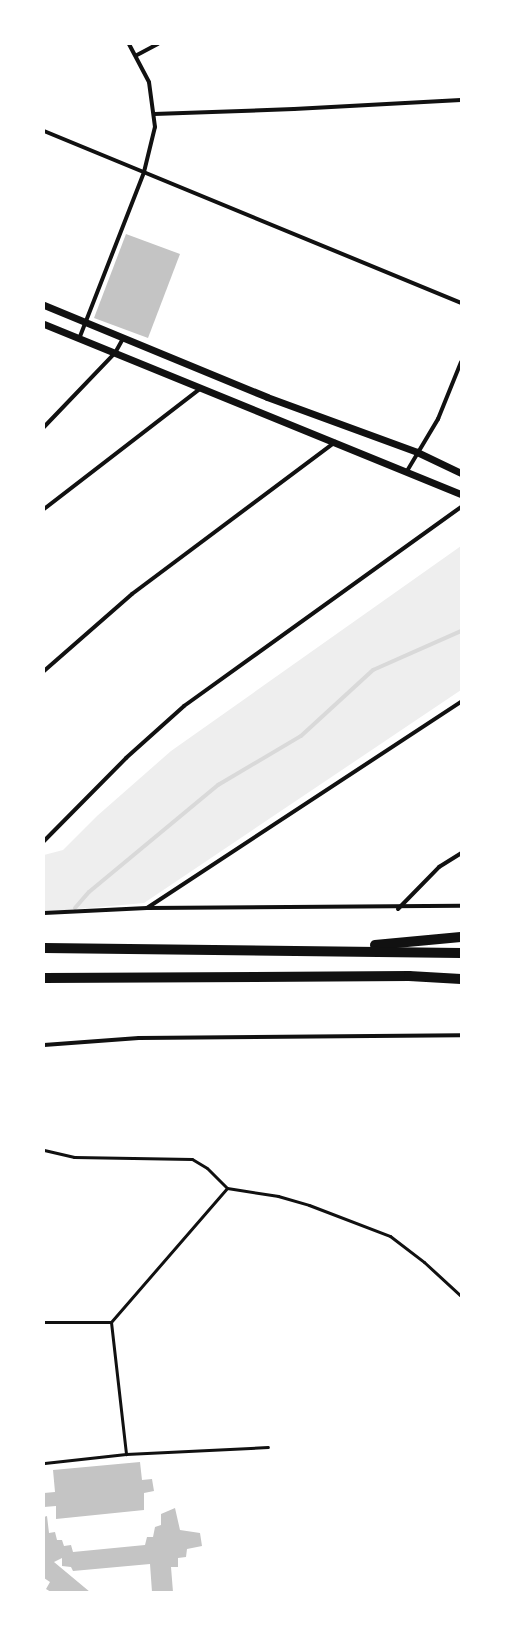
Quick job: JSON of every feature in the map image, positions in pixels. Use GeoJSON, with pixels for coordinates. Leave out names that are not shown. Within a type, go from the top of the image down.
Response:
{"type":"FeatureCollection","features":[{"type":"Feature","properties":{"kind":"highway"},"geometry":{"type":"LineString","coordinates":[[332,950],[461,937]]}},
{"type":"Feature","properties":{"kind":"highway"},"geometry":{"type":"LineString","coordinates":[[44,948],[332,950],[461,953]]}},
{"type":"Feature","properties":{"kind":"highway"},"geometry":{"type":"LineString","coordinates":[[44,978],[409,976],[461,979]]}},
{"type":"Feature","properties":{"kind":"highway"},"geometry":{"type":"LineString","coordinates":[[409,976],[461,985]]}},
{"type":"Feature","properties":{"kind":"street"},"geometry":{"type":"LineString","coordinates":[[79,338],[144,172],[155,127],[149,82],[137,55],[129,44]]}},
{"type":"Feature","properties":{"kind":"street"},"geometry":{"type":"LineString","coordinates":[[137,55],[158,44]]}},
{"type":"Feature","properties":{"kind":"street"},"geometry":{"type":"LineString","coordinates":[[154,114],[294,109],[461,100]]}},
{"type":"Feature","properties":{"kind":"street"},"geometry":{"type":"LineString","coordinates":[[44,131],[461,303]]}},
{"type":"Feature","properties":{"kind":"street"},"geometry":{"type":"LineString","coordinates":[[44,304],[267,397],[417,452],[461,472]]}},
{"type":"Feature","properties":{"kind":"street"},"geometry":{"type":"LineString","coordinates":[[44,324],[461,494]]}},
{"type":"Feature","properties":{"kind":"street"},"geometry":{"type":"LineString","coordinates":[[44,427],[114,353],[124,337]]}},
{"type":"Feature","properties":{"kind":"street"},"geometry":{"type":"LineString","coordinates":[[407,471],[438,419],[461,362]]}},
{"type":"Feature","properties":{"kind":"street"},"geometry":{"type":"LineString","coordinates":[[44,509],[201,388]]}},
{"type":"Feature","properties":{"kind":"street"},"geometry":{"type":"LineString","coordinates":[[44,671],[132,594],[335,442]]}},
{"type":"Feature","properties":{"kind":"street"},"geometry":{"type":"LineString","coordinates":[[44,841],[126,758],[184,706],[461,508]]}},
{"type":"Feature","properties":{"kind":"street"},"geometry":{"type":"LineString","coordinates":[[147,908],[461,702]]}},
{"type":"Feature","properties":{"kind":"street"},"geometry":{"type":"LineString","coordinates":[[398,909],[439,867],[461,853]]}},
{"type":"Feature","properties":{"kind":"street"},"geometry":{"type":"LineString","coordinates":[[44,913],[147,908],[276,906],[398,909],[461,906]]}},
{"type":"Feature","properties":{"kind":"street"},"geometry":{"type":"LineString","coordinates":[[44,1044],[139,1038],[461,1035]]}},
{"type":"Feature","properties":{"kind":"lane"},"geometry":{"type":"LineString","coordinates":[[44,1150],[74,1157],[192,1159],[207,1168],[227,1188],[278,1196],[309,1205],[390,1236],[424,1262],[461,1296]]}},
{"type":"Feature","properties":{"kind":"lane"},"geometry":{"type":"LineString","coordinates":[[126,1454],[111,1322],[227,1188]]}},
{"type":"Feature","properties":{"kind":"lane"},"geometry":{"type":"LineString","coordinates":[[44,1322],[111,1322]]}},
{"type":"Feature","properties":{"kind":"lane"},"geometry":{"type":"LineString","coordinates":[[44,1464],[126,1454],[268,1447]]}},
{"type":"Feature","properties":{"kind":"shaded area"},"geometry":{"type":"Polygon","coordinates":[[[461,546],[461,690],[144,903],[44,912],[44,855],[63,850],[97,816],[171,751],[461,546]]]}},
{"type":"Feature","properties":{"kind":"building"},"geometry":{"type":"Polygon","coordinates":[[[126,234],[180,254],[148,338],[94,318],[126,234]]]}},
{"type":"Feature","properties":{"kind":"building"},"geometry":{"type":"Polygon","coordinates":[[[140,1462],[142,1480],[152,1479],[154,1491],[144,1493],[144,1510],[56,1519],[56,1506],[44,1507],[44,1493],[55,1492],[53,1470],[140,1462]]]}},
{"type":"Feature","properties":{"kind":"building"},"geometry":{"type":"Polygon","coordinates":[[[175,1508],[180,1530],[200,1533],[202,1546],[187,1549],[186,1557],[178,1558],[178,1567],[171,1567],[173,1592],[152,1592],[150,1564],[73,1571],[71,1567],[62,1566],[62,1558],[54,1562],[90,1592],[51,1592],[46,1589],[50,1582],[44,1578],[44,1517],[47,1516],[49,1533],[55,1532],[57,1540],[62,1540],[64,1546],[71,1545],[73,1552],[145,1545],[147,1537],[153,1537],[155,1527],[161,1525],[161,1514],[175,1508]]]}},
{"type":"Feature","properties":{"kind":"waterway"},"geometry":{"type":"LineString","coordinates":[[75,908],[89,892],[218,785],[301,736],[373,670],[461,631]]}}]}
